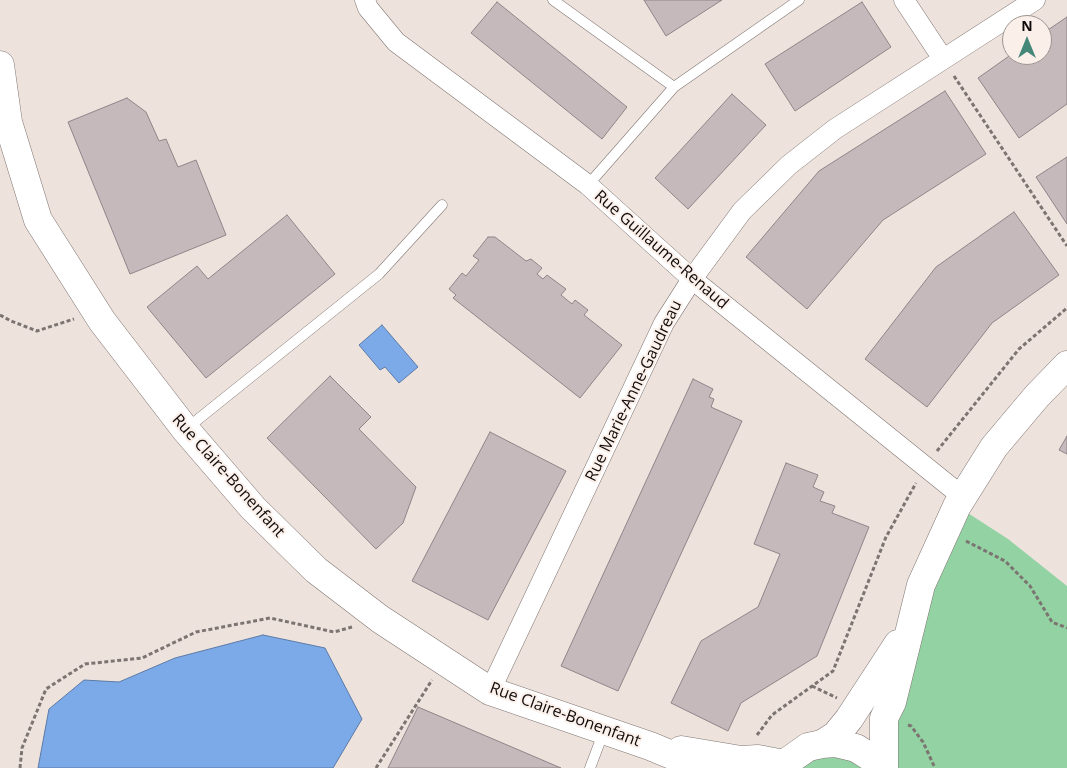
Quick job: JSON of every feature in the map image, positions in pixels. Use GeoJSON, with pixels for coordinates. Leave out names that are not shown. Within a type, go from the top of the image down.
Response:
{"type":"FeatureCollection","features":[{"type":"Feature","properties":{"kind":"street","name":"Rue Guillaume-Renaud"},"geometry":{"type":"LineString","coordinates":[[365,0],[368,8],[396,42],[588,186],[692,279],[963,496]]}},
{"type":"Feature","properties":{"kind":"street"},"geometry":{"type":"LineString","coordinates":[[904,0],[943,59]]}},
{"type":"Feature","properties":{"kind":"street","name":"Rue Marie-Anne-Gaudreau"},"geometry":{"type":"LineString","coordinates":[[490,691],[664,324],[692,279],[742,211],[789,165],[835,129],[1034,0]]}},
{"type":"Feature","properties":{"kind":"street","name":"Rue Claire-Bonenfant"},"geometry":{"type":"LineString","coordinates":[[0,65],[8,122],[38,220],[96,312],[185,429],[252,508],[316,570],[380,619],[490,691],[650,746],[703,768]]}},
{"type":"Feature","properties":{"kind":"street"},"geometry":{"type":"LineString","coordinates":[[882,768],[884,718],[892,702],[920,585],[963,496],[994,447],[1067,365]]}},
{"type":"Feature","properties":{"kind":"street"},"geometry":{"type":"LineString","coordinates":[[822,744],[836,735],[849,719],[909,629]]}},
{"type":"Feature","properties":{"kind":"street"},"geometry":{"type":"LineString","coordinates":[[782,766],[808,747],[835,743],[856,748],[872,758],[882,768]]}},
{"type":"Feature","properties":{"kind":"street","name":"Rue Claire-Bonenfant"},"geometry":{"type":"LineString","coordinates":[[650,746],[741,760],[758,759],[782,766]]}},
{"type":"Feature","properties":{"kind":"lane"},"geometry":{"type":"LineString","coordinates":[[553,0],[674,87]]}},
{"type":"Feature","properties":{"kind":"lane"},"geometry":{"type":"LineString","coordinates":[[588,186],[674,87],[799,0]]}},
{"type":"Feature","properties":{"kind":"lane"},"geometry":{"type":"LineString","coordinates":[[185,429],[380,274],[442,205]]}},
{"type":"Feature","properties":{"kind":"lane"},"geometry":{"type":"LineString","coordinates":[[590,768],[604,730]]}},
{"type":"Feature","properties":{"kind":"path"},"geometry":{"type":"LineString","coordinates":[[943,59],[1067,246]]}},
{"type":"Feature","properties":{"kind":"path"},"geometry":{"type":"LineString","coordinates":[[741,760],[744,751],[772,715],[833,671],[886,537],[925,465],[1019,349],[1067,308]]}},
{"type":"Feature","properties":{"kind":"path"},"geometry":{"type":"LineString","coordinates":[[0,315],[11,322],[37,331],[96,312]]}},
{"type":"Feature","properties":{"kind":"path"},"geometry":{"type":"LineString","coordinates":[[945,531],[1005,561],[1030,586],[1052,622],[1067,628]]}},
{"type":"Feature","properties":{"kind":"path"},"geometry":{"type":"LineString","coordinates":[[20,768],[22,748],[46,689],[85,664],[142,658],[196,632],[270,618],[334,632],[380,619]]}},
{"type":"Feature","properties":{"kind":"path"},"geometry":{"type":"LineString","coordinates":[[376,768],[444,661]]}},
{"type":"Feature","properties":{"kind":"green space"},"geometry":{"type":"Polygon","coordinates":[[[957,506],[1008,539],[1067,586],[1067,768],[884,768],[957,506]]]}},
{"type":"Feature","properties":{"kind":"green space"},"geometry":{"type":"Polygon","coordinates":[[[808,747],[881,768],[781,768],[808,747]]]}},
{"type":"Feature","properties":{"kind":"water"},"geometry":{"type":"Polygon","coordinates":[[[382,325],[418,367],[399,383],[385,367],[380,370],[359,345],[382,325]]]}},
{"type":"Feature","properties":{"kind":"water"},"geometry":{"type":"Polygon","coordinates":[[[263,635],[325,648],[362,719],[333,768],[38,768],[49,709],[84,680],[119,682],[175,658],[263,635]]]}},
{"type":"Feature","properties":{"kind":"building"},"geometry":{"type":"Polygon","coordinates":[[[644,0],[722,0],[666,36],[644,0]]]}},
{"type":"Feature","properties":{"kind":"building"},"geometry":{"type":"Polygon","coordinates":[[[497,2],[627,107],[602,139],[471,33],[497,2]]]}},
{"type":"Feature","properties":{"kind":"building"},"geometry":{"type":"Polygon","coordinates":[[[862,2],[891,47],[795,111],[765,64],[862,2]]]}},
{"type":"Feature","properties":{"kind":"building"},"geometry":{"type":"Polygon","coordinates":[[[1067,17],[1067,104],[1019,138],[978,78],[1002,61],[1002,65],[1052,65],[1052,27],[1067,17]]]}},
{"type":"Feature","properties":{"kind":"building"},"geometry":{"type":"Polygon","coordinates":[[[945,91],[986,154],[883,220],[807,309],[746,257],[819,171],[945,91]]]}},
{"type":"Feature","properties":{"kind":"building"},"geometry":{"type":"Polygon","coordinates":[[[732,94],[766,125],[688,209],[655,178],[732,94]]]}},
{"type":"Feature","properties":{"kind":"building"},"geometry":{"type":"Polygon","coordinates":[[[127,98],[146,112],[159,141],[166,139],[178,167],[196,160],[226,235],[130,274],[68,122],[127,98]]]}},
{"type":"Feature","properties":{"kind":"building"},"geometry":{"type":"Polygon","coordinates":[[[1067,157],[1067,224],[1036,177],[1067,157]]]}},
{"type":"Feature","properties":{"kind":"building"},"geometry":{"type":"Polygon","coordinates":[[[1014,212],[1059,275],[992,323],[927,407],[865,359],[936,267],[1014,212]]]}},
{"type":"Feature","properties":{"kind":"building"},"geometry":{"type":"Polygon","coordinates":[[[287,215],[335,274],[206,378],[147,307],[197,266],[208,279],[287,215]]]}},
{"type":"Feature","properties":{"kind":"building"},"geometry":{"type":"Polygon","coordinates":[[[488,237],[495,237],[526,261],[531,259],[542,268],[537,274],[543,279],[547,275],[566,289],[561,295],[572,304],[575,300],[588,310],[584,315],[622,345],[580,398],[453,298],[456,295],[449,289],[462,273],[466,276],[479,260],[473,256],[488,237]]]}},
{"type":"Feature","properties":{"kind":"building"},"geometry":{"type":"Polygon","coordinates":[[[330,376],[371,417],[359,429],[416,487],[403,523],[376,549],[267,438],[330,376]]]}},
{"type":"Feature","properties":{"kind":"building"},"geometry":{"type":"Polygon","coordinates":[[[693,379],[713,389],[709,397],[714,399],[711,407],[742,421],[618,691],[561,666],[693,379]]]}},
{"type":"Feature","properties":{"kind":"building"},"geometry":{"type":"Polygon","coordinates":[[[490,432],[566,471],[488,620],[412,581],[490,432]]]}},
{"type":"Feature","properties":{"kind":"building"},"geometry":{"type":"Polygon","coordinates":[[[1067,436],[1067,454],[1059,450],[1067,436]]]}},
{"type":"Feature","properties":{"kind":"building"},"geometry":{"type":"Polygon","coordinates":[[[786,463],[818,475],[813,487],[824,492],[820,501],[835,506],[832,513],[869,527],[817,656],[741,703],[728,731],[671,703],[701,641],[758,607],[780,554],[754,544],[786,463]]]}},
{"type":"Feature","properties":{"kind":"building"},"geometry":{"type":"Polygon","coordinates":[[[418,707],[561,768],[388,768],[418,707]]]}}]}
